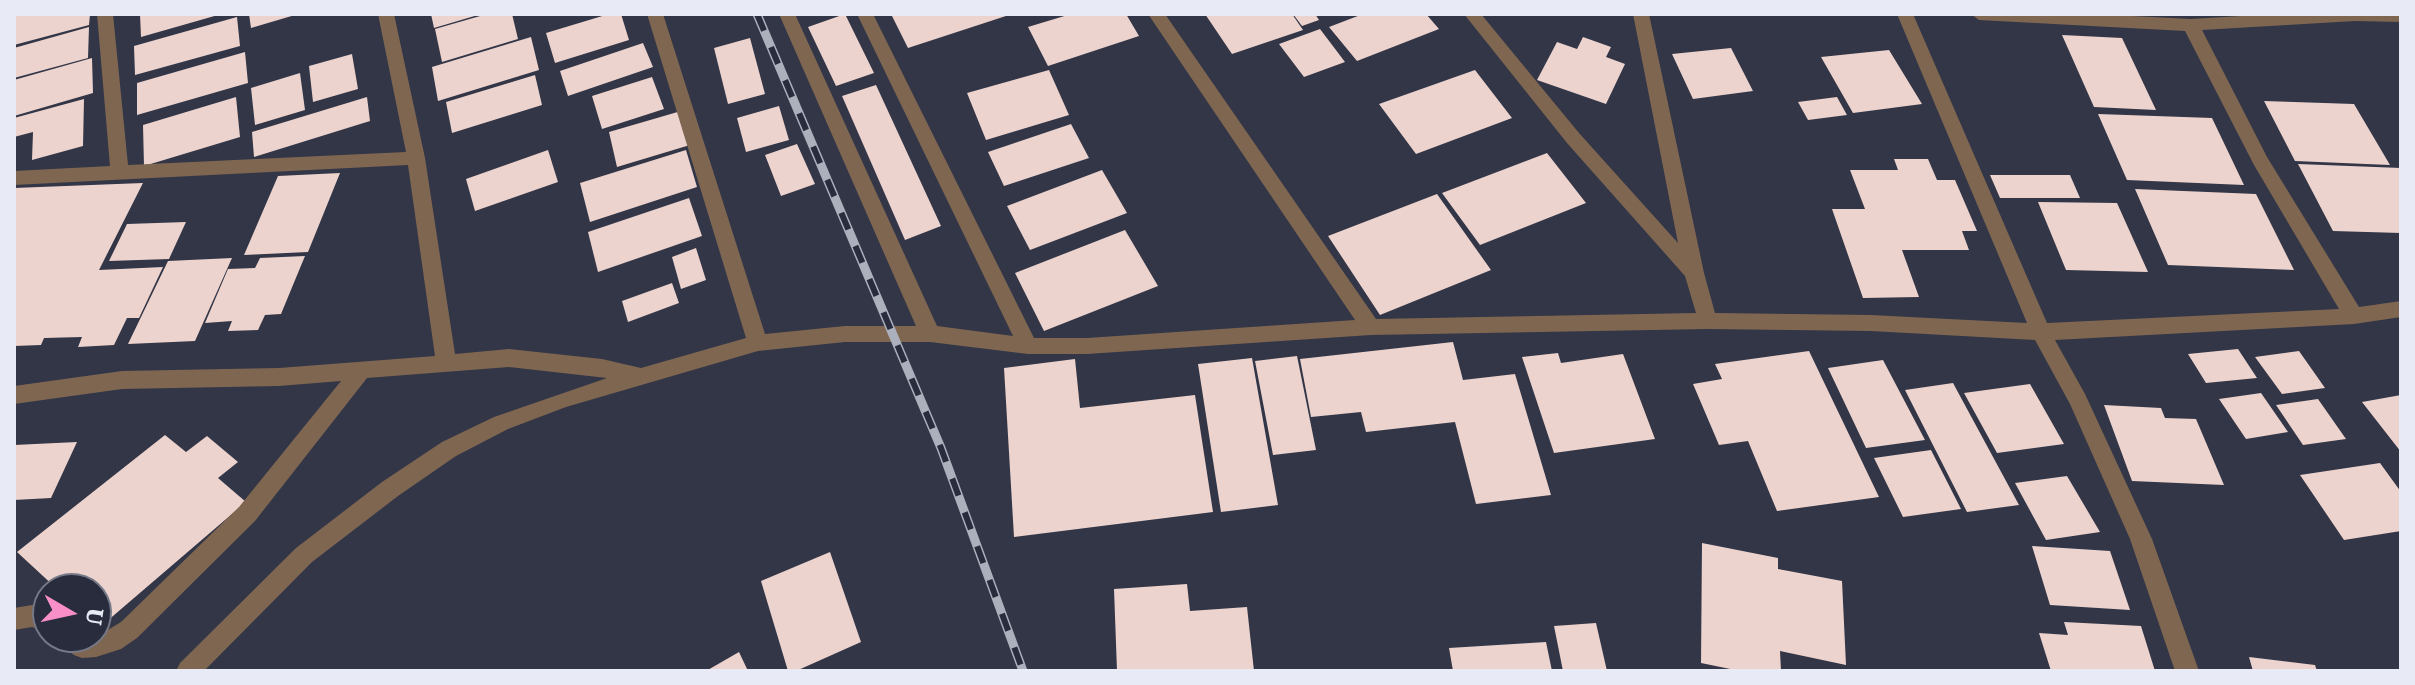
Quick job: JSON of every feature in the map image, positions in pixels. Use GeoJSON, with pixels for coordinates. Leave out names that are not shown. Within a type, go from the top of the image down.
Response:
{"type":"FeatureCollection","features":[{"type":"Feature","properties":{"kind":"street"},"geometry":{"type":"LineString","coordinates":[[105,14],[120,174]]}},
{"type":"Feature","properties":{"kind":"street"},"geometry":{"type":"LineString","coordinates":[[386,14],[430,234],[446,361]]}},
{"type":"Feature","properties":{"kind":"street"},"geometry":{"type":"LineString","coordinates":[[655,14],[758,343]]}},
{"type":"Feature","properties":{"kind":"street"},"geometry":{"type":"LineString","coordinates":[[787,14],[930,334]]}},
{"type":"Feature","properties":{"kind":"street"},"geometry":{"type":"LineString","coordinates":[[865,14],[1028,346]]}},
{"type":"Feature","properties":{"kind":"street"},"geometry":{"type":"LineString","coordinates":[[1156,14],[1371,327]]}},
{"type":"Feature","properties":{"kind":"street"},"geometry":{"type":"LineString","coordinates":[[1472,14],[1573,138],[1694,273]]}},
{"type":"Feature","properties":{"kind":"street"},"geometry":{"type":"LineString","coordinates":[[1641,14],[1694,273],[1708,321]]}},
{"type":"Feature","properties":{"kind":"street"},"geometry":{"type":"LineString","coordinates":[[1905,14],[2041,332],[2078,400],[2141,539],[2187,671]]}},
{"type":"Feature","properties":{"kind":"street"},"geometry":{"type":"LineString","coordinates":[[1979,14],[2191,25],[2355,15],[2401,16]]}},
{"type":"Feature","properties":{"kind":"street"},"geometry":{"type":"LineString","coordinates":[[2191,25],[2260,160],[2354,316]]}},
{"type":"Feature","properties":{"kind":"street"},"geometry":{"type":"LineString","coordinates":[[14,178],[416,158]]}},
{"type":"Feature","properties":{"kind":"street"},"geometry":{"type":"LineString","coordinates":[[188,671],[304,555],[390,489],[449,449],[501,423],[564,399],[758,343],[845,334],[930,334],[1028,346],[1175,341],[1371,327],[1708,321],[1871,323],[2041,332],[2354,316],[2401,309]]}},
{"type":"Feature","properties":{"kind":"street"},"geometry":{"type":"LineString","coordinates":[[14,395],[122,380],[279,377],[509,358],[602,368],[643,377]]}},
{"type":"Feature","properties":{"kind":"street"},"geometry":{"type":"LineString","coordinates":[[112,641],[129,630],[247,514],[362,369]]}},
{"type":"Feature","properties":{"kind":"building"},"geometry":{"type":"Polygon","coordinates":[[[14,14],[90,14],[89,25],[14,45],[14,14]]]}},
{"type":"Feature","properties":{"kind":"building"},"geometry":{"type":"Polygon","coordinates":[[[140,14],[218,14],[218,15],[141,37],[140,14]]]}},
{"type":"Feature","properties":{"kind":"building"},"geometry":{"type":"Polygon","coordinates":[[[249,14],[295,14],[295,15],[251,28],[249,14]]]}},
{"type":"Feature","properties":{"kind":"building"},"geometry":{"type":"Polygon","coordinates":[[[431,14],[478,14],[478,15],[434,28],[431,14]]]}},
{"type":"Feature","properties":{"kind":"building"},"geometry":{"type":"Polygon","coordinates":[[[487,14],[512,14],[518,39],[442,62],[435,29],[487,14]]]}},
{"type":"Feature","properties":{"kind":"building"},"geometry":{"type":"Polygon","coordinates":[[[609,14],[621,14],[629,40],[555,63],[546,33],[609,14]]]}},
{"type":"Feature","properties":{"kind":"building"},"geometry":{"type":"Polygon","coordinates":[[[845,14],[874,73],[836,86],[808,27],[845,14]]]}},
{"type":"Feature","properties":{"kind":"building"},"geometry":{"type":"Polygon","coordinates":[[[1071,14],[1126,14],[1139,36],[1048,66],[1028,27],[1071,14]]]}},
{"type":"Feature","properties":{"kind":"building"},"geometry":{"type":"Polygon","coordinates":[[[1205,14],[1292,14],[1303,30],[1232,54],[1205,14]]]}},
{"type":"Feature","properties":{"kind":"building"},"geometry":{"type":"Polygon","coordinates":[[[1293,14],[1315,14],[1319,20],[1302,26],[1293,14]]]}},
{"type":"Feature","properties":{"kind":"building"},"geometry":{"type":"Polygon","coordinates":[[[1363,14],[1426,14],[1439,29],[1357,61],[1329,27],[1363,14]]]}},
{"type":"Feature","properties":{"kind":"building"},"geometry":{"type":"Polygon","coordinates":[[[1009,15],[908,48],[892,16],[1009,15]]]}},
{"type":"Feature","properties":{"kind":"building"},"geometry":{"type":"Polygon","coordinates":[[[237,17],[240,46],[135,75],[134,46],[237,17]]]}},
{"type":"Feature","properties":{"kind":"building"},"geometry":{"type":"Polygon","coordinates":[[[89,27],[88,58],[14,78],[14,48],[89,27]]]}},
{"type":"Feature","properties":{"kind":"building"},"geometry":{"type":"Polygon","coordinates":[[[1320,29],[1345,62],[1304,77],[1279,44],[1320,29]]]}},
{"type":"Feature","properties":{"kind":"building"},"geometry":{"type":"Polygon","coordinates":[[[2062,35],[2122,38],[2156,110],[2094,107],[2062,35]]]}},
{"type":"Feature","properties":{"kind":"building"},"geometry":{"type":"Polygon","coordinates":[[[531,37],[539,70],[438,101],[432,67],[531,37]]]}},
{"type":"Feature","properties":{"kind":"building"},"geometry":{"type":"Polygon","coordinates":[[[1583,37],[1611,47],[1606,57],[1625,64],[1606,104],[1537,80],[1557,42],[1577,49],[1583,37]]]}},
{"type":"Feature","properties":{"kind":"building"},"geometry":{"type":"Polygon","coordinates":[[[750,38],[765,94],[728,104],[714,48],[750,38]]]}},
{"type":"Feature","properties":{"kind":"building"},"geometry":{"type":"Polygon","coordinates":[[[643,43],[653,67],[568,96],[560,71],[643,43]]]}},
{"type":"Feature","properties":{"kind":"building"},"geometry":{"type":"Polygon","coordinates":[[[1731,48],[1753,91],[1693,99],[1672,54],[1731,48]]]}},
{"type":"Feature","properties":{"kind":"building"},"geometry":{"type":"Polygon","coordinates":[[[1889,50],[1922,104],[1853,113],[1821,57],[1889,50]]]}},
{"type":"Feature","properties":{"kind":"building"},"geometry":{"type":"Polygon","coordinates":[[[245,52],[248,83],[137,115],[137,83],[245,52]]]}},
{"type":"Feature","properties":{"kind":"building"},"geometry":{"type":"Polygon","coordinates":[[[352,54],[358,89],[313,102],[309,66],[352,54]]]}},
{"type":"Feature","properties":{"kind":"building"},"geometry":{"type":"Polygon","coordinates":[[[92,58],[93,93],[14,116],[14,80],[92,58]]]}},
{"type":"Feature","properties":{"kind":"building"},"geometry":{"type":"Polygon","coordinates":[[[1049,70],[1069,115],[986,140],[967,93],[1049,70]]]}},
{"type":"Feature","properties":{"kind":"building"},"geometry":{"type":"Polygon","coordinates":[[[1475,70],[1512,118],[1416,154],[1379,104],[1475,70]]]}},
{"type":"Feature","properties":{"kind":"building"},"geometry":{"type":"Polygon","coordinates":[[[300,73],[305,110],[255,125],[251,88],[300,73]]]}},
{"type":"Feature","properties":{"kind":"building"},"geometry":{"type":"Polygon","coordinates":[[[535,75],[542,105],[452,133],[446,102],[535,75]]]}},
{"type":"Feature","properties":{"kind":"building"},"geometry":{"type":"Polygon","coordinates":[[[652,77],[664,109],[602,129],[592,96],[652,77]]]}},
{"type":"Feature","properties":{"kind":"building"},"geometry":{"type":"Polygon","coordinates":[[[876,85],[941,226],[905,240],[842,96],[876,85]]]}},
{"type":"Feature","properties":{"kind":"building"},"geometry":{"type":"Polygon","coordinates":[[[236,97],[240,137],[144,166],[143,125],[236,97]]]}},
{"type":"Feature","properties":{"kind":"building"},"geometry":{"type":"Polygon","coordinates":[[[367,97],[370,121],[254,157],[252,132],[367,97]]]}},
{"type":"Feature","properties":{"kind":"building"},"geometry":{"type":"Polygon","coordinates":[[[1837,97],[1847,115],[1808,120],[1798,102],[1837,97]]]}},
{"type":"Feature","properties":{"kind":"building"},"geometry":{"type":"Polygon","coordinates":[[[84,99],[83,146],[32,160],[33,132],[14,137],[14,118],[84,99]]]}},
{"type":"Feature","properties":{"kind":"building"},"geometry":{"type":"Polygon","coordinates":[[[2264,101],[2354,104],[2390,165],[2295,161],[2264,101]]]}},
{"type":"Feature","properties":{"kind":"building"},"geometry":{"type":"Polygon","coordinates":[[[779,106],[789,140],[746,152],[737,118],[779,106]]]}},
{"type":"Feature","properties":{"kind":"building"},"geometry":{"type":"Polygon","coordinates":[[[681,111],[690,145],[617,167],[609,132],[681,111]]]}},
{"type":"Feature","properties":{"kind":"building"},"geometry":{"type":"Polygon","coordinates":[[[2098,114],[2212,118],[2244,185],[2127,180],[2098,114]]]}},
{"type":"Feature","properties":{"kind":"building"},"geometry":{"type":"Polygon","coordinates":[[[1071,124],[1089,158],[1004,186],[988,152],[1071,124]]]}},
{"type":"Feature","properties":{"kind":"building"},"geometry":{"type":"Polygon","coordinates":[[[797,144],[815,184],[781,196],[765,155],[797,144]]]}},
{"type":"Feature","properties":{"kind":"building"},"geometry":{"type":"Polygon","coordinates":[[[548,150],[558,182],[475,211],[466,179],[548,150]]]}},
{"type":"Feature","properties":{"kind":"building"},"geometry":{"type":"Polygon","coordinates":[[[686,150],[697,187],[590,222],[580,183],[686,150]]]}},
{"type":"Feature","properties":{"kind":"building"},"geometry":{"type":"Polygon","coordinates":[[[1547,153],[1586,203],[1480,245],[1442,193],[1547,153]]]}},
{"type":"Feature","properties":{"kind":"building"},"geometry":{"type":"Polygon","coordinates":[[[1894,159],[1928,159],[1937,180],[1955,180],[1977,231],[1962,231],[1969,250],[1902,250],[1919,297],[1863,298],[1832,209],[1865,209],[1850,170],[1898,170],[1894,159]]]}},
{"type":"Feature","properties":{"kind":"building"},"geometry":{"type":"Polygon","coordinates":[[[2298,164],[2401,168],[2401,233],[2333,231],[2298,164]]]}},
{"type":"Feature","properties":{"kind":"building"},"geometry":{"type":"Polygon","coordinates":[[[1102,170],[1127,213],[1030,250],[1007,206],[1102,170]]]}},
{"type":"Feature","properties":{"kind":"building"},"geometry":{"type":"Polygon","coordinates":[[[340,173],[308,252],[244,255],[278,176],[340,173]]]}},
{"type":"Feature","properties":{"kind":"building"},"geometry":{"type":"Polygon","coordinates":[[[1990,175],[2070,175],[2080,198],[2000,198],[1990,175]]]}},
{"type":"Feature","properties":{"kind":"building"},"geometry":{"type":"Polygon","coordinates":[[[143,183],[99,270],[163,267],[139,318],[127,318],[114,345],[78,347],[82,337],[44,338],[41,345],[14,346],[14,188],[143,183]]]}},
{"type":"Feature","properties":{"kind":"building"},"geometry":{"type":"Polygon","coordinates":[[[2135,189],[2256,194],[2294,270],[2168,265],[2135,189]]]}},
{"type":"Feature","properties":{"kind":"building"},"geometry":{"type":"Polygon","coordinates":[[[1437,194],[1491,270],[1380,315],[1328,236],[1437,194]]]}},
{"type":"Feature","properties":{"kind":"building"},"geometry":{"type":"Polygon","coordinates":[[[689,198],[702,236],[598,272],[588,232],[689,198]]]}},
{"type":"Feature","properties":{"kind":"building"},"geometry":{"type":"Polygon","coordinates":[[[2038,202],[2117,203],[2148,272],[2066,270],[2038,202]]]}},
{"type":"Feature","properties":{"kind":"building"},"geometry":{"type":"Polygon","coordinates":[[[186,222],[169,259],[109,261],[127,224],[186,222]]]}},
{"type":"Feature","properties":{"kind":"building"},"geometry":{"type":"Polygon","coordinates":[[[1125,230],[1158,286],[1044,331],[1015,273],[1125,230]]]}},
{"type":"Feature","properties":{"kind":"building"},"geometry":{"type":"Polygon","coordinates":[[[696,248],[706,280],[681,289],[672,257],[696,248]]]}},
{"type":"Feature","properties":{"kind":"building"},"geometry":{"type":"Polygon","coordinates":[[[305,256],[281,314],[265,315],[258,330],[228,331],[232,321],[205,323],[228,269],[255,268],[260,258],[305,256]]]}},
{"type":"Feature","properties":{"kind":"building"},"geometry":{"type":"Polygon","coordinates":[[[232,258],[195,341],[128,344],[168,261],[232,258]]]}},
{"type":"Feature","properties":{"kind":"building"},"geometry":{"type":"Polygon","coordinates":[[[672,283],[679,303],[628,322],[622,301],[672,283]]]}},
{"type":"Feature","properties":{"kind":"building"},"geometry":{"type":"Polygon","coordinates":[[[1453,342],[1463,380],[1515,374],[1551,495],[1476,504],[1455,422],[1366,432],[1361,412],[1311,417],[1300,359],[1453,342]]]}},
{"type":"Feature","properties":{"kind":"building"},"geometry":{"type":"Polygon","coordinates":[[[2238,349],[2257,378],[2206,383],[2188,354],[2238,349]]]}},
{"type":"Feature","properties":{"kind":"building"},"geometry":{"type":"Polygon","coordinates":[[[1809,351],[1879,497],[1777,511],[1748,441],[1719,445],[1693,384],[1722,379],[1715,364],[1809,351]]]}},
{"type":"Feature","properties":{"kind":"building"},"geometry":{"type":"Polygon","coordinates":[[[2299,351],[2325,388],[2282,394],[2255,357],[2299,351]]]}},
{"type":"Feature","properties":{"kind":"building"},"geometry":{"type":"Polygon","coordinates":[[[1558,353],[1561,363],[1623,354],[1655,439],[1554,453],[1522,357],[1558,353]]]}},
{"type":"Feature","properties":{"kind":"building"},"geometry":{"type":"Polygon","coordinates":[[[1297,356],[1316,450],[1273,455],[1255,361],[1297,356]]]}},
{"type":"Feature","properties":{"kind":"building"},"geometry":{"type":"Polygon","coordinates":[[[1252,358],[1278,505],[1221,512],[1198,364],[1252,358]]]}},
{"type":"Feature","properties":{"kind":"building"},"geometry":{"type":"Polygon","coordinates":[[[1075,359],[1080,408],[1195,395],[1213,512],[1014,537],[1004,368],[1075,359]]]}},
{"type":"Feature","properties":{"kind":"building"},"geometry":{"type":"Polygon","coordinates":[[[1883,360],[1925,440],[1866,448],[1828,368],[1883,360]]]}},
{"type":"Feature","properties":{"kind":"building"},"geometry":{"type":"Polygon","coordinates":[[[1953,383],[2019,505],[1967,512],[1905,390],[1953,383]]]}},
{"type":"Feature","properties":{"kind":"building"},"geometry":{"type":"Polygon","coordinates":[[[2030,384],[2064,444],[1997,453],[1964,393],[2030,384]]]}},
{"type":"Feature","properties":{"kind":"building"},"geometry":{"type":"Polygon","coordinates":[[[2261,393],[2288,432],[2246,439],[2219,399],[2261,393]]]}},
{"type":"Feature","properties":{"kind":"building"},"geometry":{"type":"Polygon","coordinates":[[[2401,395],[2401,452],[2362,402],[2401,395]]]}},
{"type":"Feature","properties":{"kind":"building"},"geometry":{"type":"Polygon","coordinates":[[[2318,399],[2346,439],[2303,445],[2276,405],[2318,399]]]}},
{"type":"Feature","properties":{"kind":"building"},"geometry":{"type":"Polygon","coordinates":[[[2104,405],[2161,408],[2165,418],[2196,419],[2224,485],[2132,481],[2104,405]]]}},
{"type":"Feature","properties":{"kind":"building"},"geometry":{"type":"Polygon","coordinates":[[[165,435],[186,452],[207,436],[238,462],[218,478],[246,502],[112,617],[112,573],[40,573],[17,552],[165,435]]]}},
{"type":"Feature","properties":{"kind":"building"},"geometry":{"type":"Polygon","coordinates":[[[77,442],[51,498],[14,500],[14,445],[77,442]]]}},
{"type":"Feature","properties":{"kind":"building"},"geometry":{"type":"Polygon","coordinates":[[[1931,450],[1961,509],[1903,517],[1874,458],[1931,450]]]}},
{"type":"Feature","properties":{"kind":"building"},"geometry":{"type":"Polygon","coordinates":[[[2380,463],[2401,492],[2401,531],[2344,540],[2300,475],[2380,463]]]}},
{"type":"Feature","properties":{"kind":"building"},"geometry":{"type":"Polygon","coordinates":[[[2067,476],[2100,532],[2046,540],[2015,483],[2067,476]]]}},
{"type":"Feature","properties":{"kind":"building"},"geometry":{"type":"Polygon","coordinates":[[[1702,543],[1778,558],[1778,569],[1842,581],[1846,665],[1780,651],[1781,671],[1740,671],[1701,663],[1702,543]]]}},
{"type":"Feature","properties":{"kind":"building"},"geometry":{"type":"Polygon","coordinates":[[[2032,546],[2110,551],[2130,610],[2050,605],[2032,546]]]}},
{"type":"Feature","properties":{"kind":"building"},"geometry":{"type":"Polygon","coordinates":[[[830,552],[861,642],[796,671],[788,671],[761,581],[830,552]]]}},
{"type":"Feature","properties":{"kind":"building"},"geometry":{"type":"Polygon","coordinates":[[[1187,584],[1190,611],[1247,607],[1254,671],[1117,671],[1114,589],[1187,584]]]}},
{"type":"Feature","properties":{"kind":"building"},"geometry":{"type":"Polygon","coordinates":[[[2064,622],[2141,626],[2155,671],[2051,671],[2039,633],[2068,635],[2064,622]]]}},
{"type":"Feature","properties":{"kind":"building"},"geometry":{"type":"Polygon","coordinates":[[[1596,623],[1607,671],[1563,671],[1554,626],[1596,623]]]}},
{"type":"Feature","properties":{"kind":"building"},"geometry":{"type":"Polygon","coordinates":[[[1546,642],[1552,671],[1453,671],[1449,648],[1546,642]]]}},
{"type":"Feature","properties":{"kind":"building"},"geometry":{"type":"Polygon","coordinates":[[[739,652],[748,671],[706,671],[739,652]]]}},
{"type":"Feature","properties":{"kind":"building"},"geometry":{"type":"Polygon","coordinates":[[[2249,657],[2315,665],[2317,671],[2253,671],[2249,657]]]}},
{"type":"Feature","properties":{"kind":"railway"},"geometry":{"type":"LineString","coordinates":[[757,14],[941,448],[1023,671]]}}]}
